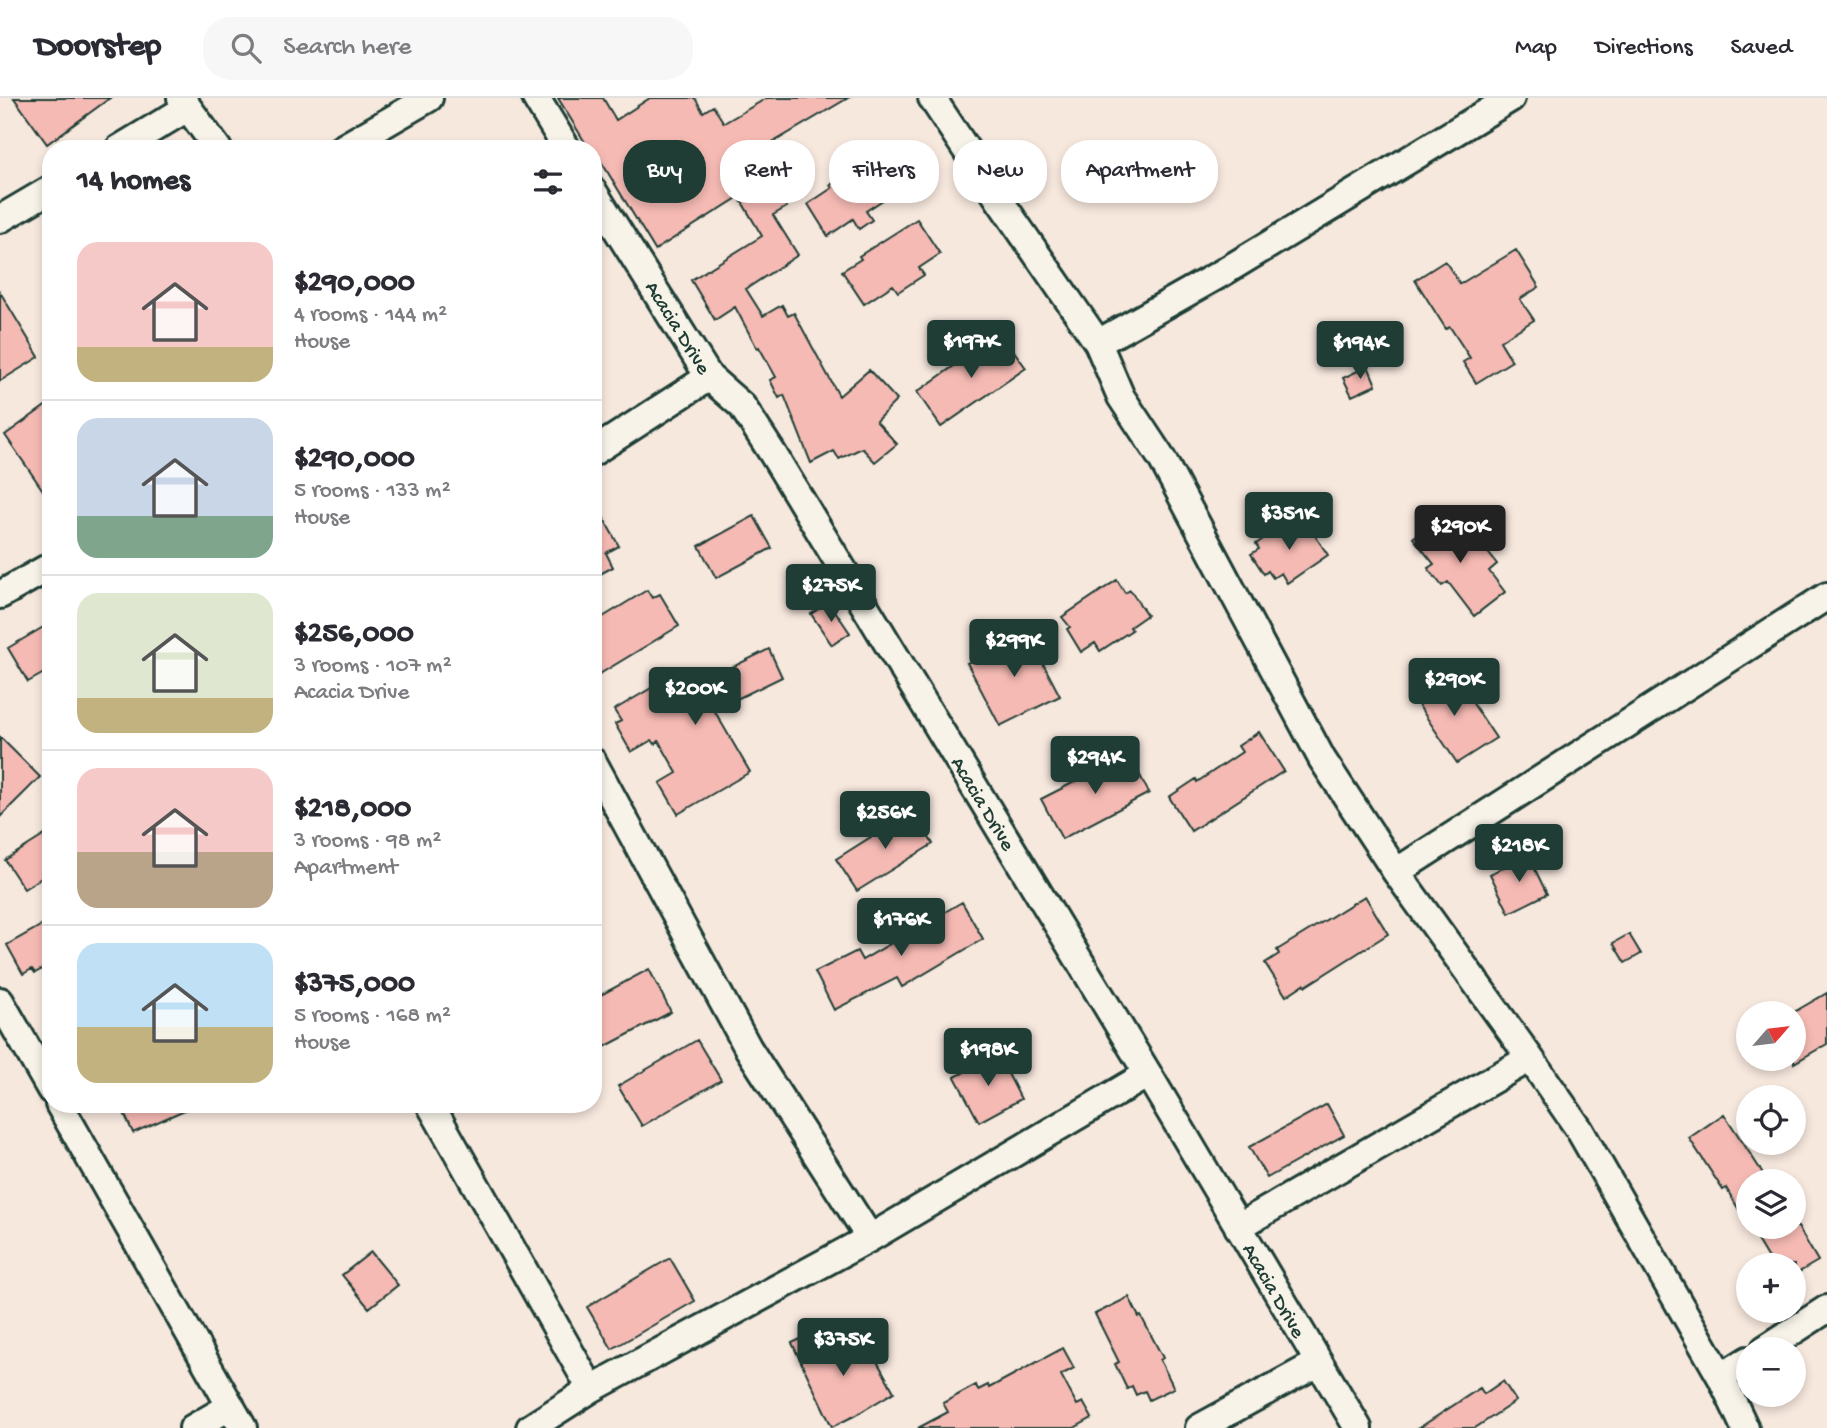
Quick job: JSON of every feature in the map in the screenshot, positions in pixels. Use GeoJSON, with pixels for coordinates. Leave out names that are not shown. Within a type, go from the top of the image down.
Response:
{"type":"FeatureCollection","features":[{"type":"Feature","properties":{"kind":"street"},"geometry":{"type":"LineString","coordinates":[[357,140],[429,98]]}},
{"type":"Feature","properties":{"kind":"street"},"geometry":{"type":"LineString","coordinates":[[536,98],[562,140]]}},
{"type":"Feature","properties":{"kind":"street"},"geometry":{"type":"LineString","coordinates":[[932,98],[1098,343],[1121,397],[1162,459],[1322,759],[1396,872],[1579,1129],[1721,1377],[1745,1428]]}},
{"type":"Feature","properties":{"kind":"street"},"geometry":{"type":"LineString","coordinates":[[1098,343],[1222,273],[1511,98]]}},
{"type":"Feature","properties":{"kind":"street"},"geometry":{"type":"LineString","coordinates":[[132,140],[184,103],[211,140]]}},
{"type":"Feature","properties":{"kind":"street"},"geometry":{"type":"LineString","coordinates":[[0,219],[42,194]]}},
{"type":"Feature","properties":{"kind":"street","name":"Acacia Drive"},"geometry":{"type":"LineString","coordinates":[[602,205],[709,377],[742,406],[773,454],[1148,1074],[1358,1428]]}},
{"type":"Feature","properties":{"kind":"street"},"geometry":{"type":"LineString","coordinates":[[602,446],[709,377]]}},
{"type":"Feature","properties":{"kind":"street"},"geometry":{"type":"LineString","coordinates":[[0,595],[42,571]]}},
{"type":"Feature","properties":{"kind":"street"},"geometry":{"type":"LineString","coordinates":[[1396,872],[1827,596]]}},
{"type":"Feature","properties":{"kind":"street"},"geometry":{"type":"LineString","coordinates":[[602,779],[748,1048],[870,1238]]}},
{"type":"Feature","properties":{"kind":"street"},"geometry":{"type":"LineString","coordinates":[[0,1001],[42,1074]]}},
{"type":"Feature","properties":{"kind":"street"},"geometry":{"type":"LineString","coordinates":[[1238,1227],[1531,1058]]}},
{"type":"Feature","properties":{"kind":"street"},"geometry":{"type":"LineString","coordinates":[[530,1428],[591,1389],[870,1238],[1148,1074]]}},
{"type":"Feature","properties":{"kind":"street"},"geometry":{"type":"LineString","coordinates":[[64,1113],[237,1417],[193,1428]]}},
{"type":"Feature","properties":{"kind":"street"},"geometry":{"type":"LineString","coordinates":[[435,1113],[591,1389]]}},
{"type":"Feature","properties":{"kind":"street"},"geometry":{"type":"LineString","coordinates":[[1784,1337],[1827,1309]]}},
{"type":"Feature","properties":{"kind":"street"},"geometry":{"type":"LineString","coordinates":[[1199,1428],[1318,1363]]}},
{"type":"Feature","properties":{"kind":"street"},"geometry":{"type":"LineString","coordinates":[[1721,1377],[1736,1368]]}},
{"type":"Feature","properties":{"kind":"building"},"geometry":{"type":"Polygon","coordinates":[[[14,98],[110,98],[52,140],[44,140],[14,98]]]}},
{"type":"Feature","properties":{"kind":"building"},"geometry":{"type":"Polygon","coordinates":[[[558,98],[603,98],[616,120],[650,98],[695,98],[703,112],[713,106],[724,123],[767,98],[848,98],[777,140],[720,140],[720,203],[729,203],[655,250],[626,203],[706,203],[706,140],[623,140],[623,197],[602,163],[602,140],[584,140],[558,98]]]}},
{"type":"Feature","properties":{"kind":"building"},"geometry":{"type":"Polygon","coordinates":[[[829,190],[829,203],[878,203],[866,211],[872,220],[859,229],[853,219],[828,236],[808,204],[815,203],[815,199],[829,190]]]}},
{"type":"Feature","properties":{"kind":"building"},"geometry":{"type":"Polygon","coordinates":[[[743,203],[785,203],[787,207],[773,215],[798,255],[746,289],[763,316],[782,305],[788,316],[794,313],[839,396],[869,370],[897,400],[876,421],[897,444],[875,462],[862,448],[839,459],[834,451],[811,463],[784,395],[779,398],[770,380],[776,377],[735,307],[715,320],[691,280],[762,236],[743,203]]]}},
{"type":"Feature","properties":{"kind":"building"},"geometry":{"type":"Polygon","coordinates":[[[917,219],[940,254],[919,268],[924,275],[898,292],[893,285],[864,304],[842,271],[861,259],[859,256],[917,219]]]}},
{"type":"Feature","properties":{"kind":"building"},"geometry":{"type":"Polygon","coordinates":[[[1516,250],[1539,287],[1520,299],[1534,320],[1500,341],[1512,361],[1476,383],[1463,362],[1470,358],[1450,327],[1446,329],[1415,280],[1445,261],[1460,284],[1516,250]]]}},
{"type":"Feature","properties":{"kind":"building"},"geometry":{"type":"Polygon","coordinates":[[[0,292],[39,357],[0,381],[0,292]]]}},
{"type":"Feature","properties":{"kind":"building"},"geometry":{"type":"Polygon","coordinates":[[[1001,333],[1026,368],[941,427],[917,392],[1001,333]]]}},
{"type":"Feature","properties":{"kind":"building"},"geometry":{"type":"Polygon","coordinates":[[[1368,366],[1376,385],[1352,396],[1343,378],[1368,366]]]}},
{"type":"Feature","properties":{"kind":"building"},"geometry":{"type":"Polygon","coordinates":[[[42,408],[42,489],[5,435],[42,408]]]}},
{"type":"Feature","properties":{"kind":"building"},"geometry":{"type":"Polygon","coordinates":[[[1444,514],[1474,551],[1482,545],[1497,564],[1489,571],[1505,592],[1474,616],[1448,582],[1442,586],[1428,568],[1434,564],[1413,538],[1444,514]]]}},
{"type":"Feature","properties":{"kind":"building"},"geometry":{"type":"Polygon","coordinates":[[[602,515],[619,546],[606,553],[613,567],[602,573],[602,515]]]}},
{"type":"Feature","properties":{"kind":"building"},"geometry":{"type":"Polygon","coordinates":[[[754,516],[772,548],[716,578],[699,546],[754,516]]]}},
{"type":"Feature","properties":{"kind":"building"},"geometry":{"type":"Polygon","coordinates":[[[1304,519],[1328,555],[1287,583],[1281,573],[1273,578],[1268,571],[1264,574],[1251,554],[1259,549],[1256,544],[1280,527],[1284,533],[1304,519]]]}},
{"type":"Feature","properties":{"kind":"building"},"geometry":{"type":"Polygon","coordinates":[[[1117,580],[1125,593],[1130,590],[1147,615],[1130,627],[1132,630],[1100,651],[1095,643],[1081,652],[1067,629],[1070,627],[1062,617],[1117,580]]]}},
{"type":"Feature","properties":{"kind":"building"},"geometry":{"type":"Polygon","coordinates":[[[647,590],[652,598],[660,594],[679,626],[602,673],[602,618],[647,590]]]}},
{"type":"Feature","properties":{"kind":"building"},"geometry":{"type":"Polygon","coordinates":[[[829,602],[850,633],[832,645],[811,614],[829,602]]]}},
{"type":"Feature","properties":{"kind":"building"},"geometry":{"type":"Polygon","coordinates":[[[42,628],[42,674],[28,682],[8,648],[42,628]]]}},
{"type":"Feature","properties":{"kind":"building"},"geometry":{"type":"Polygon","coordinates":[[[1027,633],[1060,696],[1000,726],[967,663],[1027,633]]]}},
{"type":"Feature","properties":{"kind":"building"},"geometry":{"type":"Polygon","coordinates":[[[769,649],[782,677],[714,710],[750,772],[678,814],[660,783],[677,773],[659,741],[655,744],[652,740],[631,752],[615,724],[621,721],[614,710],[685,668],[692,679],[698,676],[702,682],[769,649]]]}},
{"type":"Feature","properties":{"kind":"building"},"geometry":{"type":"Polygon","coordinates":[[[1452,672],[1496,738],[1457,763],[1413,697],[1452,672]]]}},
{"type":"Feature","properties":{"kind":"building"},"geometry":{"type":"Polygon","coordinates":[[[1259,732],[1284,771],[1191,831],[1169,797],[1242,752],[1238,746],[1259,732]]]}},
{"type":"Feature","properties":{"kind":"building"},"geometry":{"type":"Polygon","coordinates":[[[0,737],[40,777],[0,817],[0,737]]]}},
{"type":"Feature","properties":{"kind":"building"},"geometry":{"type":"Polygon","coordinates":[[[1129,754],[1149,793],[1062,839],[1041,799],[1129,754]]]}},
{"type":"Feature","properties":{"kind":"building"},"geometry":{"type":"Polygon","coordinates":[[[912,811],[933,844],[857,891],[836,859],[912,811]]]}},
{"type":"Feature","properties":{"kind":"building"},"geometry":{"type":"Polygon","coordinates":[[[42,837],[42,878],[24,889],[5,860],[42,837]]]}},
{"type":"Feature","properties":{"kind":"building"},"geometry":{"type":"Polygon","coordinates":[[[1528,855],[1547,894],[1509,913],[1490,874],[1528,855]]]}},
{"type":"Feature","properties":{"kind":"building"},"geometry":{"type":"Polygon","coordinates":[[[1365,896],[1388,934],[1286,996],[1265,963],[1279,954],[1277,950],[1365,896]]]}},
{"type":"Feature","properties":{"kind":"building"},"geometry":{"type":"Polygon","coordinates":[[[962,902],[983,939],[902,987],[897,978],[834,1010],[815,972],[857,951],[862,960],[962,902]]]}},
{"type":"Feature","properties":{"kind":"building"},"geometry":{"type":"Polygon","coordinates":[[[42,925],[42,969],[35,973],[32,969],[23,974],[7,945],[42,925]]]}},
{"type":"Feature","properties":{"kind":"building"},"geometry":{"type":"Polygon","coordinates":[[[1629,934],[1641,954],[1625,963],[1613,943],[1629,934]]]}},
{"type":"Feature","properties":{"kind":"building"},"geometry":{"type":"Polygon","coordinates":[[[649,969],[671,1012],[602,1048],[602,994],[649,969]]]}},
{"type":"Feature","properties":{"kind":"building"},"geometry":{"type":"Polygon","coordinates":[[[1827,993],[1827,1044],[1806,1056],[1806,1005],[1827,993]]]}},
{"type":"Feature","properties":{"kind":"building"},"geometry":{"type":"Polygon","coordinates":[[[697,1040],[721,1080],[642,1126],[618,1086],[697,1040]]]}},
{"type":"Feature","properties":{"kind":"building"},"geometry":{"type":"Polygon","coordinates":[[[998,1054],[1021,1099],[979,1122],[955,1077],[998,1054]]]}},
{"type":"Feature","properties":{"kind":"building"},"geometry":{"type":"Polygon","coordinates":[[[1327,1104],[1344,1135],[1267,1178],[1249,1147],[1327,1104]]]}},
{"type":"Feature","properties":{"kind":"building"},"geometry":{"type":"Polygon","coordinates":[[[124,1113],[178,1113],[133,1133],[124,1113]]]}},
{"type":"Feature","properties":{"kind":"building"},"geometry":{"type":"Polygon","coordinates":[[[1724,1114],[1736,1132],[1736,1155],[1751,1155],[1760,1169],[1736,1169],[1736,1205],[1726,1188],[1723,1190],[1689,1138],[1724,1114]]]}},
{"type":"Feature","properties":{"kind":"building"},"geometry":{"type":"Polygon","coordinates":[[[1756,1239],[1805,1239],[1818,1261],[1806,1268],[1806,1253],[1765,1253],[1756,1239]]]}},
{"type":"Feature","properties":{"kind":"building"},"geometry":{"type":"Polygon","coordinates":[[[371,1252],[398,1285],[369,1308],[342,1275],[371,1252]]]}},
{"type":"Feature","properties":{"kind":"building"},"geometry":{"type":"Polygon","coordinates":[[[670,1258],[695,1301],[612,1349],[587,1307],[670,1258]]]}},
{"type":"Feature","properties":{"kind":"building"},"geometry":{"type":"Polygon","coordinates":[[[1129,1297],[1163,1358],[1160,1360],[1174,1388],[1149,1400],[1145,1391],[1136,1395],[1132,1386],[1127,1389],[1115,1364],[1119,1362],[1095,1314],[1129,1297]]]}},
{"type":"Feature","properties":{"kind":"building"},"geometry":{"type":"Polygon","coordinates":[[[813,1333],[825,1358],[863,1336],[894,1392],[832,1427],[792,1343],[813,1333]]]}},
{"type":"Feature","properties":{"kind":"building"},"geometry":{"type":"Polygon","coordinates":[[[1063,1348],[1074,1368],[1061,1375],[1077,1405],[1083,1402],[1092,1418],[1074,1428],[918,1428],[948,1412],[943,1403],[976,1385],[978,1390],[988,1385],[989,1388],[1063,1348]]]}},
{"type":"Feature","properties":{"kind":"building"},"geometry":{"type":"Polygon","coordinates":[[[1503,1381],[1516,1401],[1475,1428],[1419,1428],[1480,1388],[1484,1394],[1503,1381]]]}}]}
